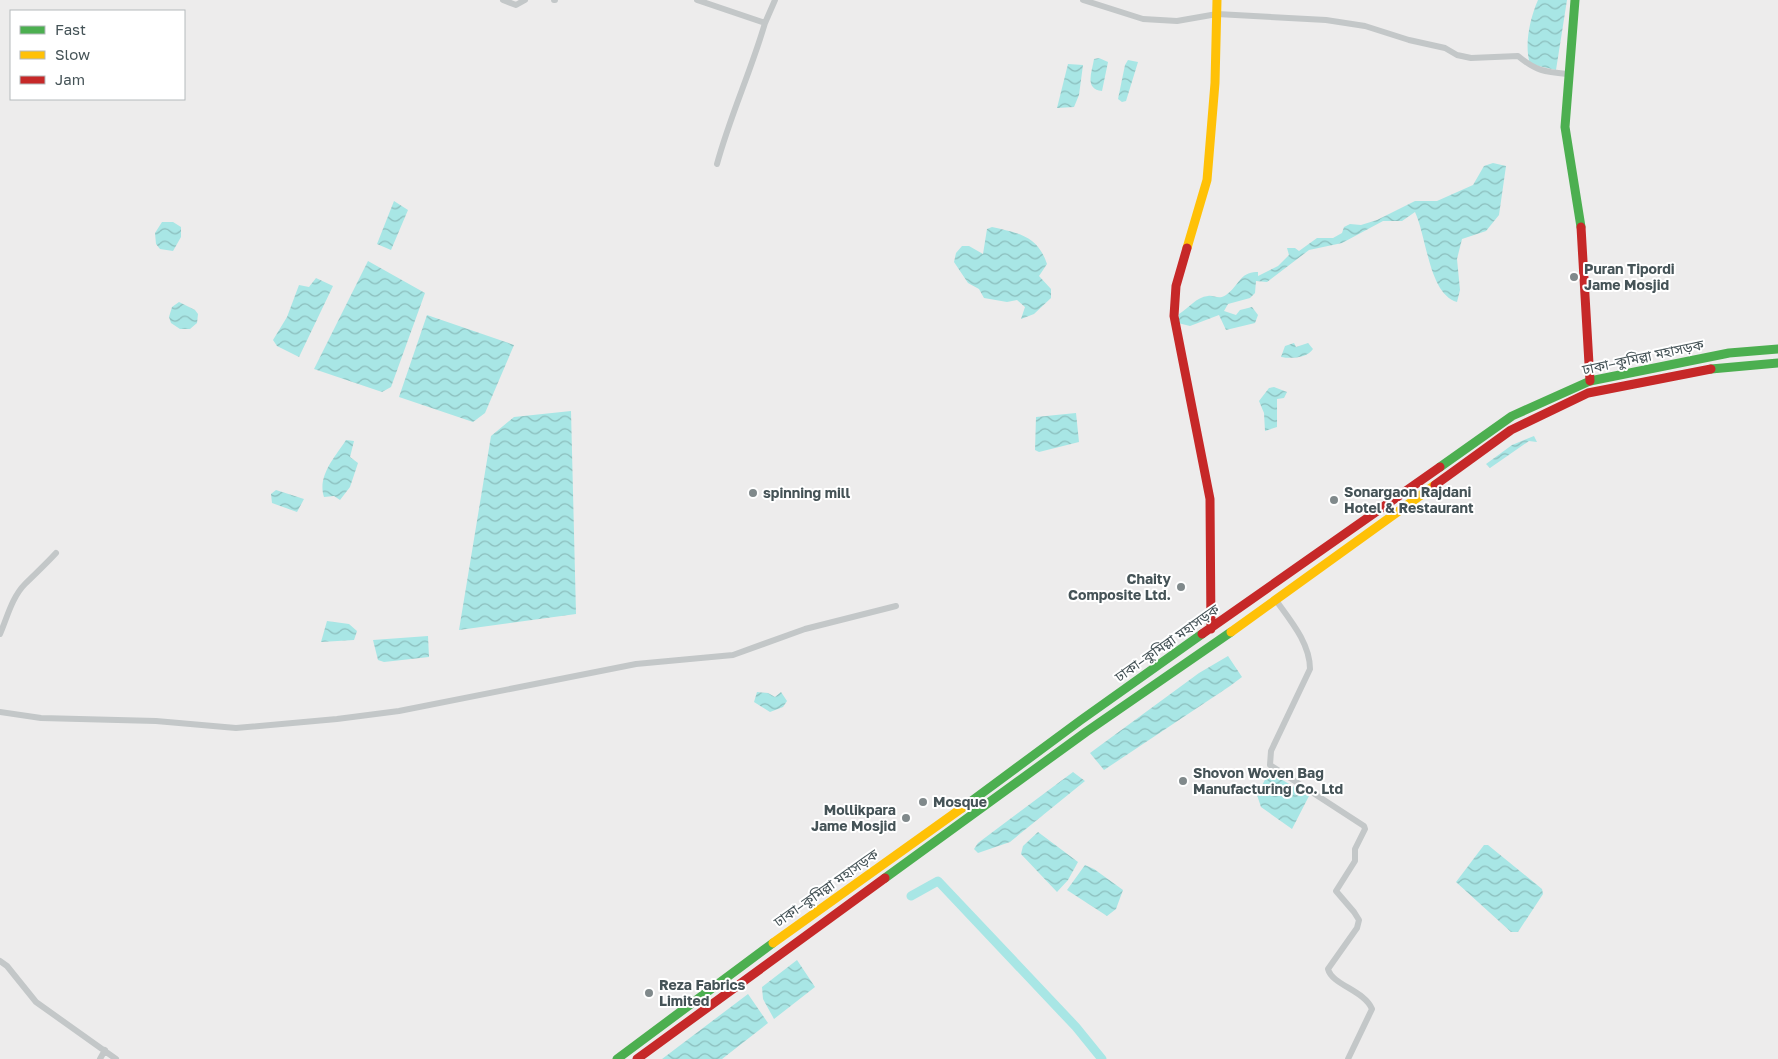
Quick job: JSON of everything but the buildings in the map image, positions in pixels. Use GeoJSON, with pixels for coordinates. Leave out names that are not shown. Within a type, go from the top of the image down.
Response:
{"type":"FeatureCollection","features":[{"type":"Feature","properties":{"kind":"main road"},"geometry":{"type":"LineString","coordinates":[[1211,629],[1210,499],[1174,316],[1176,286],[1207,180],[1215,83],[1217,0]]}},
{"type":"Feature","properties":{"kind":"main road"},"geometry":{"type":"LineString","coordinates":[[1575,0],[1567,74],[1565,127],[1581,227],[1588,394]]}},
{"type":"Feature","properties":{"kind":"main road","name":"ঢাকা–কুমিল্লা মহাসড়ক"},"geometry":{"type":"LineString","coordinates":[[617,1059],[754,956],[1512,416],[1586,382],[1646,368],[1729,353],[1778,349]]}},
{"type":"Feature","properties":{"kind":"main road","name":"ঢাকা–কুমিল্লা মহাসড়ক"},"geometry":{"type":"LineString","coordinates":[[637,1059],[1086,732],[1205,652],[1275,599],[1511,430],[1588,394],[1635,382],[1714,368],[1778,363]]}},
{"type":"Feature","properties":{"kind":"street"},"geometry":{"type":"LineString","coordinates":[[503,0],[516,5],[526,0]]}},
{"type":"Feature","properties":{"kind":"street"},"geometry":{"type":"LineString","coordinates":[[697,0],[765,23]]}},
{"type":"Feature","properties":{"kind":"street"},"geometry":{"type":"LineString","coordinates":[[717,164],[727,126],[756,53],[774,0]]}},
{"type":"Feature","properties":{"kind":"street"},"geometry":{"type":"LineString","coordinates":[[1083,0],[1143,19],[1178,21],[1217,14],[1326,20],[1365,26],[1409,40],[1445,48],[1457,55],[1471,58],[1518,56],[1529,66],[1542,72],[1567,74]]}},
{"type":"Feature","properties":{"kind":"street"},"geometry":{"type":"LineString","coordinates":[[0,634],[14,600],[25,584],[33,579],[56,553]]}},
{"type":"Feature","properties":{"kind":"street"},"geometry":{"type":"LineString","coordinates":[[1275,599],[1293,623],[1310,655],[1310,669],[1271,751],[1270,765],[1364,826],[1365,829],[1355,848],[1355,861],[1336,892],[1359,920],[1357,928],[1328,969],[1335,978],[1369,1002],[1372,1009],[1348,1059]]}},
{"type":"Feature","properties":{"kind":"street"},"geometry":{"type":"LineString","coordinates":[[0,712],[41,718],[156,721],[236,728],[338,720],[408,710],[636,664],[733,656],[805,629],[896,606]]}},
{"type":"Feature","properties":{"kind":"street"},"geometry":{"type":"LineString","coordinates":[[0,961],[7,966],[36,1002],[116,1059]]}},
{"type":"Feature","properties":{"kind":"street"},"geometry":{"type":"LineString","coordinates":[[100,1059],[104,1050]]}},
{"type":"Feature","properties":{"kind":"water"},"geometry":{"type":"Polygon","coordinates":[[[1538,0],[1567,0],[1556,70],[1530,64],[1528,57],[1529,32],[1538,0]]]}},
{"type":"Feature","properties":{"kind":"water"},"geometry":{"type":"Polygon","coordinates":[[[1099,58],[1108,62],[1102,91],[1096,90],[1093,87],[1090,79],[1094,59],[1099,58]]]}},
{"type":"Feature","properties":{"kind":"water"},"geometry":{"type":"Polygon","coordinates":[[[1128,60],[1138,62],[1126,101],[1122,102],[1118,99],[1125,65],[1128,60]]]}},
{"type":"Feature","properties":{"kind":"water"},"geometry":{"type":"Polygon","coordinates":[[[1068,64],[1083,65],[1079,95],[1074,107],[1057,108],[1068,64]]]}},
{"type":"Feature","properties":{"kind":"water"},"geometry":{"type":"Polygon","coordinates":[[[1493,163],[1506,166],[1499,215],[1486,231],[1462,239],[1457,259],[1460,290],[1457,302],[1448,297],[1440,288],[1430,264],[1415,212],[1402,221],[1383,221],[1342,243],[1309,250],[1267,282],[1256,281],[1255,293],[1250,298],[1228,304],[1224,311],[1236,315],[1240,310],[1252,307],[1258,315],[1255,323],[1226,330],[1219,315],[1190,326],[1178,323],[1179,314],[1200,298],[1223,296],[1243,276],[1252,272],[1258,272],[1258,276],[1278,266],[1289,255],[1287,248],[1295,248],[1299,251],[1317,238],[1333,238],[1342,233],[1344,227],[1350,224],[1361,225],[1377,220],[1415,201],[1437,201],[1473,185],[1484,166],[1493,163]]]}},
{"type":"Feature","properties":{"kind":"water"},"geometry":{"type":"Polygon","coordinates":[[[394,201],[408,210],[391,250],[377,244],[394,201]]]}},
{"type":"Feature","properties":{"kind":"water"},"geometry":{"type":"Polygon","coordinates":[[[162,222],[173,222],[181,227],[181,237],[173,251],[160,249],[156,244],[155,233],[162,222]]]}},
{"type":"Feature","properties":{"kind":"water"},"geometry":{"type":"Polygon","coordinates":[[[992,227],[1026,237],[1038,247],[1043,255],[1047,264],[1039,276],[1051,289],[1051,298],[1034,314],[1021,319],[1025,307],[1017,300],[1007,302],[984,298],[979,289],[968,283],[954,262],[956,253],[962,246],[969,246],[983,254],[987,229],[992,227]]]}},
{"type":"Feature","properties":{"kind":"water"},"geometry":{"type":"Polygon","coordinates":[[[368,261],[425,293],[391,387],[382,392],[314,369],[368,261]]]}},
{"type":"Feature","properties":{"kind":"water"},"geometry":{"type":"Polygon","coordinates":[[[316,278],[333,286],[299,357],[277,346],[273,340],[287,317],[299,285],[309,287],[316,278]]]}},
{"type":"Feature","properties":{"kind":"water"},"geometry":{"type":"Polygon","coordinates":[[[179,302],[195,310],[198,314],[197,323],[190,329],[180,329],[171,323],[169,317],[172,307],[179,302]]]}},
{"type":"Feature","properties":{"kind":"water"},"geometry":{"type":"Polygon","coordinates":[[[427,315],[514,345],[485,413],[473,422],[399,397],[427,315]]]}},
{"type":"Feature","properties":{"kind":"water"},"geometry":{"type":"Polygon","coordinates":[[[1294,343],[1296,347],[1308,343],[1313,349],[1307,354],[1298,357],[1281,357],[1285,346],[1294,343]]]}},
{"type":"Feature","properties":{"kind":"water"},"geometry":{"type":"Polygon","coordinates":[[[1274,387],[1287,392],[1284,398],[1277,399],[1277,427],[1265,431],[1264,413],[1259,401],[1269,388],[1274,387]]]}},
{"type":"Feature","properties":{"kind":"water"},"geometry":{"type":"Polygon","coordinates":[[[571,411],[576,614],[459,630],[491,436],[514,417],[571,411]]]}},
{"type":"Feature","properties":{"kind":"water"},"geometry":{"type":"Polygon","coordinates":[[[1076,413],[1079,442],[1039,452],[1035,450],[1036,417],[1076,413]]]}},
{"type":"Feature","properties":{"kind":"water"},"geometry":{"type":"Polygon","coordinates":[[[1534,436],[1537,442],[1529,441],[1490,468],[1486,464],[1512,445],[1534,436]]]}},
{"type":"Feature","properties":{"kind":"water"},"geometry":{"type":"Polygon","coordinates":[[[346,440],[354,441],[350,457],[358,463],[350,487],[340,500],[334,496],[324,497],[322,489],[325,474],[346,440]]]}},
{"type":"Feature","properties":{"kind":"water"},"geometry":{"type":"Polygon","coordinates":[[[276,490],[304,499],[297,512],[272,503],[271,494],[276,490]]]}},
{"type":"Feature","properties":{"kind":"water"},"geometry":{"type":"Polygon","coordinates":[[[327,621],[349,624],[357,631],[354,640],[321,642],[327,621]]]}},
{"type":"Feature","properties":{"kind":"water"},"geometry":{"type":"Polygon","coordinates":[[[428,636],[429,657],[384,662],[378,660],[373,640],[428,636]]]}},
{"type":"Feature","properties":{"kind":"water"},"geometry":{"type":"Polygon","coordinates":[[[1228,656],[1242,677],[1230,686],[1104,770],[1090,753],[1199,673],[1228,656]]]}},
{"type":"Feature","properties":{"kind":"water"},"geometry":{"type":"Polygon","coordinates":[[[757,692],[768,693],[775,697],[781,692],[787,701],[783,707],[770,712],[754,702],[757,692]]]}},
{"type":"Feature","properties":{"kind":"water"},"geometry":{"type":"Polygon","coordinates":[[[1073,772],[1085,781],[1010,842],[978,853],[974,849],[978,843],[1073,772]]]}},
{"type":"Feature","properties":{"kind":"water"},"geometry":{"type":"Polygon","coordinates":[[[1269,772],[1309,796],[1292,829],[1261,807],[1257,795],[1269,772]]]}},
{"type":"Feature","properties":{"kind":"water"},"geometry":{"type":"Polygon","coordinates":[[[1038,832],[1078,862],[1068,880],[1057,892],[1021,854],[1023,846],[1038,832]]]}},
{"type":"Feature","properties":{"kind":"water"},"geometry":{"type":"Polygon","coordinates":[[[1484,845],[1488,845],[1542,889],[1543,894],[1518,932],[1511,932],[1456,882],[1484,845]]]}},
{"type":"Feature","properties":{"kind":"water"},"geometry":{"type":"Polygon","coordinates":[[[1085,865],[1094,869],[1123,890],[1116,909],[1107,916],[1067,890],[1085,865]]]}},
{"type":"Feature","properties":{"kind":"water"},"geometry":{"type":"Polygon","coordinates":[[[797,960],[815,987],[774,1019],[763,999],[762,987],[797,960]]]}},
{"type":"Feature","properties":{"kind":"water"},"geometry":{"type":"Polygon","coordinates":[[[748,994],[768,1023],[722,1059],[662,1059],[748,994]]]}},
{"type":"Feature","properties":{"kind":"waterway"},"geometry":{"type":"LineString","coordinates":[[911,896],[938,881],[1076,1027],[1102,1059]]}},
{"type":"Feature","properties":{"kind":"traffic: fast"},"geometry":{"type":"LineString","coordinates":[[1575,0],[1565,127],[1581,227]]}},
{"type":"Feature","properties":{"kind":"traffic: fast"},"geometry":{"type":"LineString","coordinates":[[1440,467],[1512,416],[1590,381],[1729,353],[1778,349]]}},
{"type":"Feature","properties":{"kind":"traffic: fast"},"geometry":{"type":"LineString","coordinates":[[1711,369],[1778,363]]}},
{"type":"Feature","properties":{"kind":"traffic: fast"},"geometry":{"type":"LineString","coordinates":[[885,878],[1086,732],[1231,632]]}},
{"type":"Feature","properties":{"kind":"traffic: fast"},"geometry":{"type":"LineString","coordinates":[[962,808],[1202,634]]}},
{"type":"Feature","properties":{"kind":"traffic: fast"},"geometry":{"type":"LineString","coordinates":[[617,1059],[773,943]]}},
{"type":"Feature","properties":{"kind":"traffic: slow"},"geometry":{"type":"LineString","coordinates":[[1187,248],[1207,180],[1215,83],[1217,0]]}},
{"type":"Feature","properties":{"kind":"traffic: slow"},"geometry":{"type":"LineString","coordinates":[[1231,632],[1435,485]]}},
{"type":"Feature","properties":{"kind":"traffic: slow"},"geometry":{"type":"LineString","coordinates":[[773,943],[962,808]]}},
{"type":"Feature","properties":{"kind":"traffic: jam"},"geometry":{"type":"LineString","coordinates":[[1581,227],[1590,381]]}},
{"type":"Feature","properties":{"kind":"traffic: jam"},"geometry":{"type":"LineString","coordinates":[[1187,248],[1176,286],[1174,316],[1210,499],[1211,629]]}},
{"type":"Feature","properties":{"kind":"traffic: jam"},"geometry":{"type":"LineString","coordinates":[[1435,485],[1511,430],[1588,393],[1711,369]]}},
{"type":"Feature","properties":{"kind":"traffic: jam"},"geometry":{"type":"LineString","coordinates":[[1202,634],[1440,467]]}},
{"type":"Feature","properties":{"kind":"traffic: jam"},"geometry":{"type":"LineString","coordinates":[[637,1059],[885,878]]}},
{"type":"Feature","properties":{"kind":"place","name":"Puran Tipordi Jame Mosjid"},"geometry":{"type":"Point","coordinates":[1574,277]}},
{"type":"Feature","properties":{"kind":"place","name":"spinning mill"},"geometry":{"type":"Point","coordinates":[753,493]}},
{"type":"Feature","properties":{"kind":"place","name":"Sonargaon Rajdani Hotel & Restaurant"},"geometry":{"type":"Point","coordinates":[1334,500]}},
{"type":"Feature","properties":{"kind":"place","name":"Chaity Composite Ltd."},"geometry":{"type":"Point","coordinates":[1181,587]}},
{"type":"Feature","properties":{"kind":"place","name":"Shovon Woven Bag Manufacturing Co. Ltd"},"geometry":{"type":"Point","coordinates":[1183,781]}},
{"type":"Feature","properties":{"kind":"place","name":"Mosque"},"geometry":{"type":"Point","coordinates":[923,802]}},
{"type":"Feature","properties":{"kind":"place","name":"Mollikpara Jame Mosjid"},"geometry":{"type":"Point","coordinates":[906,818]}},
{"type":"Feature","properties":{"kind":"place","name":"Reza Fabrics Limited"},"geometry":{"type":"Point","coordinates":[649,993]}}]}
